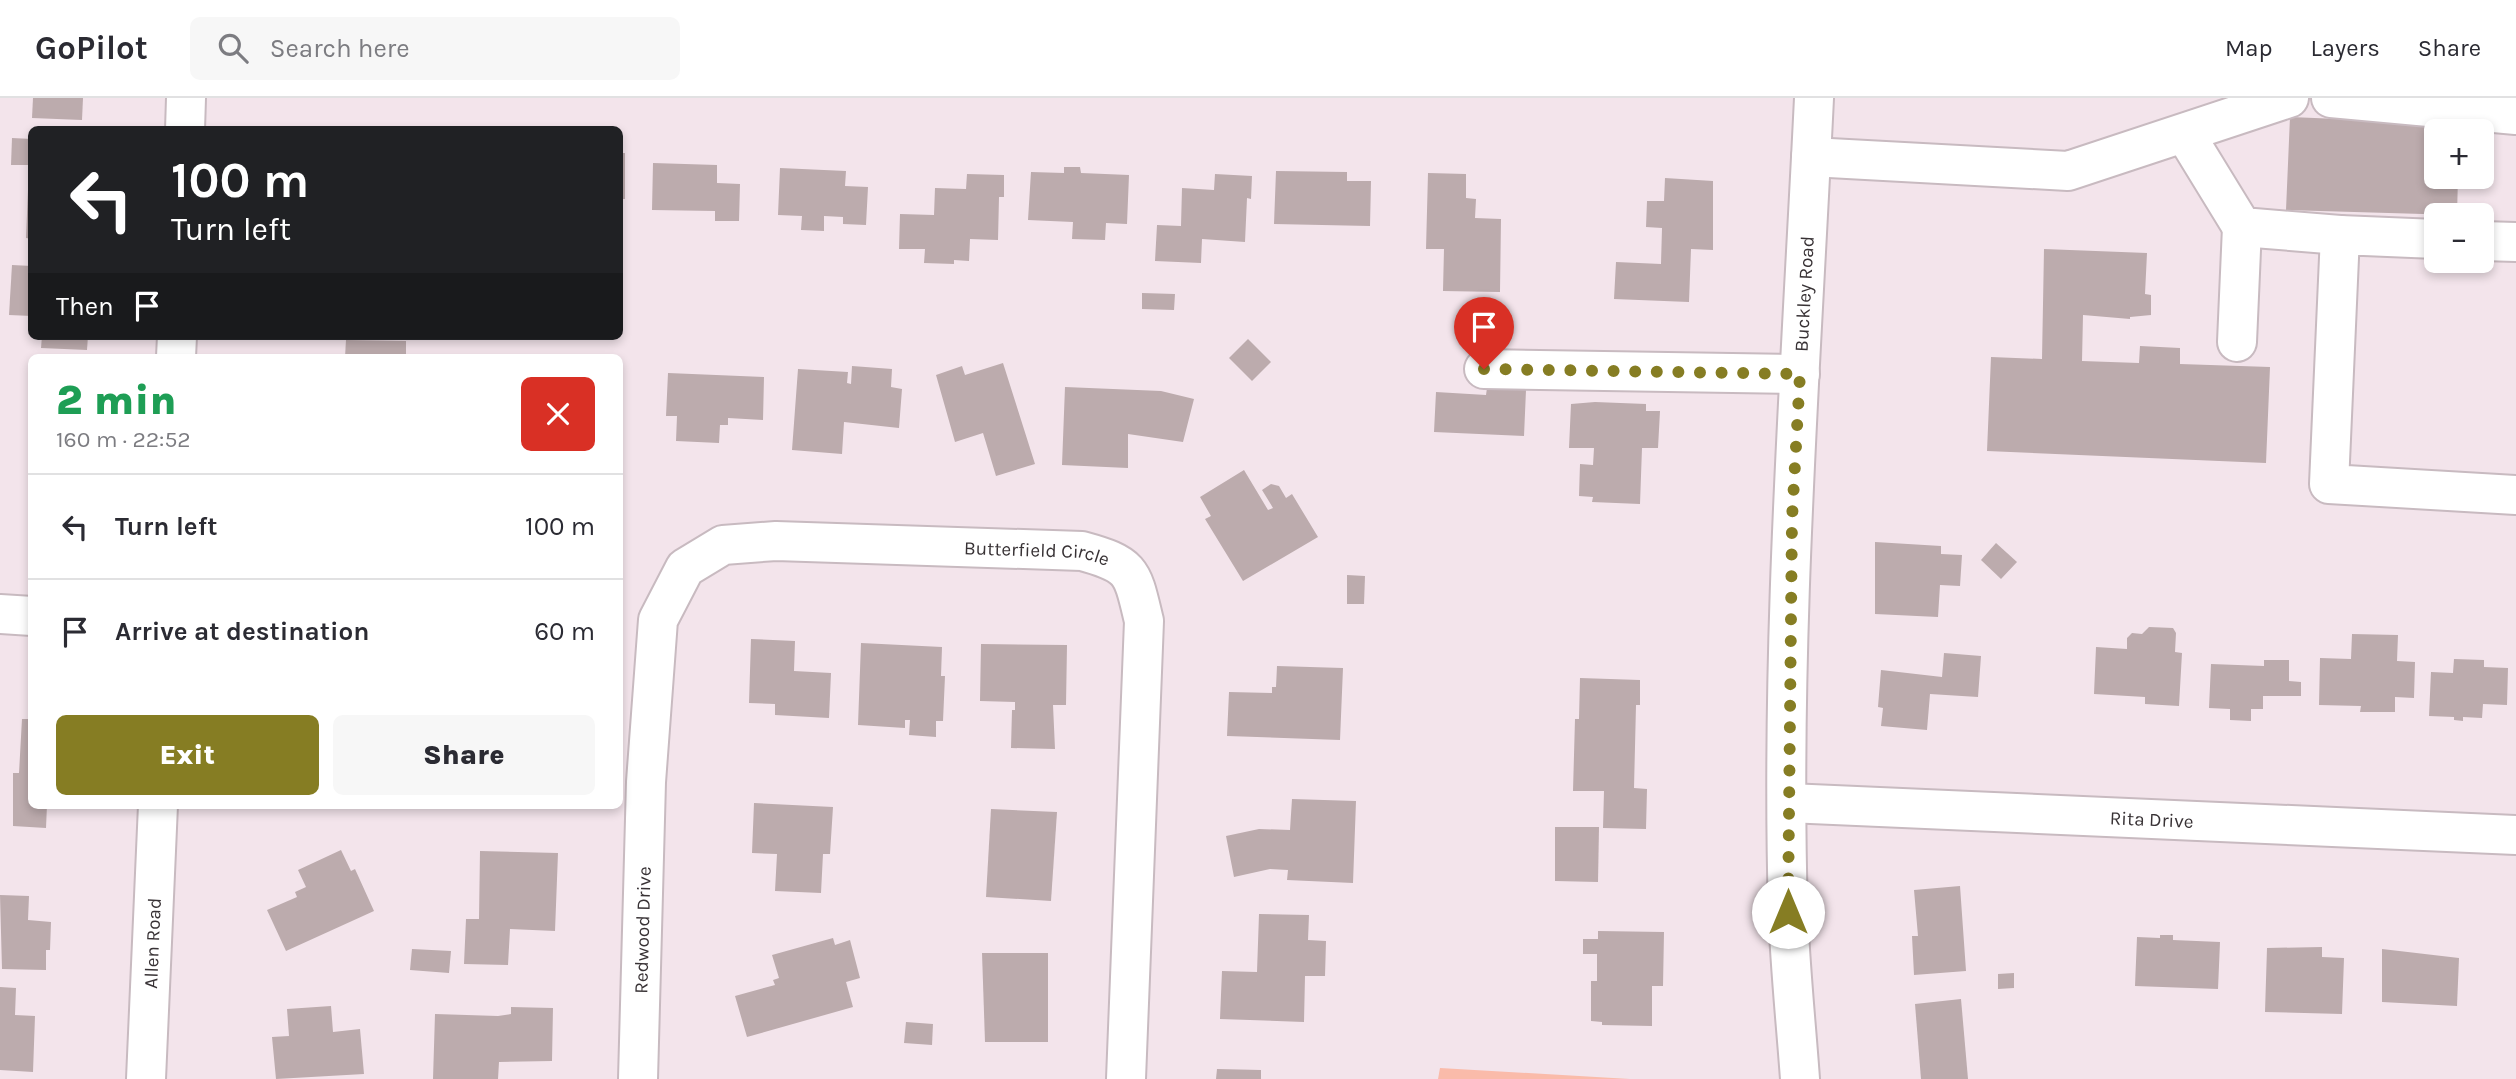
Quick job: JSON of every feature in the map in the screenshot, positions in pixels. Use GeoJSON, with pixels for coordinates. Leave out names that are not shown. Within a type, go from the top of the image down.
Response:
{"type":"FeatureCollection","features":[{"type":"Feature","properties":{"kind":"street"},"geometry":{"type":"LineString","coordinates":[[185,126],[186,98]]}},
{"type":"Feature","properties":{"kind":"street","name":"Buckley Road"},"geometry":{"type":"LineString","coordinates":[[1800,1079],[1788,912],[1792,519],[1814,98]]}},
{"type":"Feature","properties":{"kind":"street"},"geometry":{"type":"LineString","coordinates":[[1811,157],[2068,172],[2289,98]]}},
{"type":"Feature","properties":{"kind":"street"},"geometry":{"type":"LineString","coordinates":[[2331,98],[2516,115]]}},
{"type":"Feature","properties":{"kind":"street"},"geometry":{"type":"LineString","coordinates":[[2186,134],[2242,227],[2237,342]]}},
{"type":"Feature","properties":{"kind":"street"},"geometry":{"type":"LineString","coordinates":[[2242,227],[2424,238]]}},
{"type":"Feature","properties":{"kind":"street"},"geometry":{"type":"LineString","coordinates":[[2340,235],[2329,484],[2516,495]]}},
{"type":"Feature","properties":{"kind":"street"},"geometry":{"type":"LineString","coordinates":[[2494,241],[2516,242]]}},
{"type":"Feature","properties":{"kind":"street"},"geometry":{"type":"LineString","coordinates":[[1484,369],[1800,374]]}},
{"type":"Feature","properties":{"kind":"street","name":"Butterfield Circle"},"geometry":{"type":"LineString","coordinates":[[633,781],[658,620],[685,568],[723,545],[776,541],[1082,551],[1116,561],[1134,579],[1144,621],[1126,1079]]}},
{"type":"Feature","properties":{"kind":"street"},"geometry":{"type":"LineString","coordinates":[[0,614],[28,616]]}},
{"type":"Feature","properties":{"kind":"street","name":"Redwood Drive"},"geometry":{"type":"LineString","coordinates":[[633,781],[638,1079]]}},
{"type":"Feature","properties":{"kind":"street","name":"Rita Drive"},"geometry":{"type":"LineString","coordinates":[[1788,803],[2516,835]]}},
{"type":"Feature","properties":{"kind":"street","name":"Allen Road"},"geometry":{"type":"LineString","coordinates":[[146,1079],[158,809]]}},
{"type":"Feature","properties":{"kind":"shaded area"},"geometry":{"type":"Polygon","coordinates":[[[1440,1068],[1630,1079],[1438,1079],[1440,1068]]]}},
{"type":"Feature","properties":{"kind":"building"},"geometry":{"type":"Polygon","coordinates":[[[33,98],[83,98],[82,120],[32,118],[33,98]]]}},
{"type":"Feature","properties":{"kind":"building"},"geometry":{"type":"Polygon","coordinates":[[[2290,117],[2424,122],[2424,189],[2458,189],[2457,203],[2424,203],[2424,214],[2286,210],[2290,117]]]}},
{"type":"Feature","properties":{"kind":"building"},"geometry":{"type":"Polygon","coordinates":[[[12,138],[28,139],[28,165],[11,165],[12,138]]]}},
{"type":"Feature","properties":{"kind":"building"},"geometry":{"type":"Polygon","coordinates":[[[623,153],[625,153],[623,199],[623,153]]]}},
{"type":"Feature","properties":{"kind":"building"},"geometry":{"type":"Polygon","coordinates":[[[653,163],[717,165],[717,183],[740,184],[739,221],[715,221],[715,211],[652,210],[653,163]]]}},
{"type":"Feature","properties":{"kind":"building"},"geometry":{"type":"Polygon","coordinates":[[[1064,167],[1080,167],[1081,173],[1129,175],[1127,224],[1106,223],[1105,240],[1072,239],[1073,222],[1028,220],[1031,172],[1064,173],[1064,167]]]}},
{"type":"Feature","properties":{"kind":"building"},"geometry":{"type":"Polygon","coordinates":[[[780,168],[846,171],[845,186],[868,187],[866,225],[843,224],[843,217],[824,216],[824,231],[801,230],[802,216],[778,215],[780,168]]]}},
{"type":"Feature","properties":{"kind":"building"},"geometry":{"type":"Polygon","coordinates":[[[1276,171],[1347,172],[1347,181],[1371,181],[1370,226],[1274,224],[1276,171]]]}},
{"type":"Feature","properties":{"kind":"building"},"geometry":{"type":"Polygon","coordinates":[[[1428,173],[1466,174],[1466,198],[1476,199],[1475,218],[1501,219],[1500,292],[1443,291],[1444,249],[1426,249],[1428,173]]]}},
{"type":"Feature","properties":{"kind":"building"},"geometry":{"type":"Polygon","coordinates":[[[967,174],[1004,175],[1004,197],[999,197],[998,240],[970,239],[969,261],[954,260],[954,264],[924,263],[925,249],[899,249],[900,214],[934,215],[935,188],[966,189],[967,174]]]}},
{"type":"Feature","properties":{"kind":"building"},"geometry":{"type":"Polygon","coordinates":[[[1215,174],[1252,176],[1251,199],[1247,198],[1245,242],[1202,239],[1201,263],[1155,261],[1157,225],[1181,226],[1182,188],[1214,190],[1215,174]]]}},
{"type":"Feature","properties":{"kind":"building"},"geometry":{"type":"Polygon","coordinates":[[[1665,178],[1713,181],[1713,250],[1691,249],[1689,302],[1614,299],[1616,262],[1661,264],[1662,228],[1646,227],[1647,201],[1664,201],[1665,178]]]}},
{"type":"Feature","properties":{"kind":"building"},"geometry":{"type":"Polygon","coordinates":[[[28,190],[28,238],[26,238],[28,190]]]}},
{"type":"Feature","properties":{"kind":"building"},"geometry":{"type":"Polygon","coordinates":[[[2044,249],[2147,253],[2145,294],[2151,295],[2151,315],[2130,319],[2083,315],[2082,361],[2139,363],[2140,346],[2180,348],[2180,364],[2270,367],[2266,463],[1987,451],[1991,357],[2042,359],[2044,249]]]}},
{"type":"Feature","properties":{"kind":"building"},"geometry":{"type":"Polygon","coordinates":[[[12,265],[28,266],[28,316],[9,315],[12,265]]]}},
{"type":"Feature","properties":{"kind":"building"},"geometry":{"type":"Polygon","coordinates":[[[1142,293],[1175,294],[1174,310],[1142,309],[1142,293]]]}},
{"type":"Feature","properties":{"kind":"building"},"geometry":{"type":"Polygon","coordinates":[[[1248,339],[1271,362],[1252,381],[1229,358],[1248,339]]]}},
{"type":"Feature","properties":{"kind":"building"},"geometry":{"type":"Polygon","coordinates":[[[42,340],[88,340],[87,350],[41,348],[42,340]]]}},
{"type":"Feature","properties":{"kind":"building"},"geometry":{"type":"Polygon","coordinates":[[[346,340],[406,341],[406,354],[345,354],[346,340]]]}},
{"type":"Feature","properties":{"kind":"building"},"geometry":{"type":"Polygon","coordinates":[[[1003,363],[1035,464],[996,476],[983,433],[955,442],[936,375],[962,366],[965,375],[1003,363]]]}},
{"type":"Feature","properties":{"kind":"building"},"geometry":{"type":"Polygon","coordinates":[[[852,366],[892,369],[891,387],[902,389],[899,428],[844,422],[842,454],[792,450],[798,369],[848,372],[847,383],[851,384],[852,366]]]}},
{"type":"Feature","properties":{"kind":"building"},"geometry":{"type":"Polygon","coordinates":[[[668,373],[764,377],[763,420],[728,418],[728,425],[720,425],[719,443],[676,441],[677,416],[666,416],[668,373]]]}},
{"type":"Feature","properties":{"kind":"building"},"geometry":{"type":"Polygon","coordinates":[[[1065,387],[1161,391],[1194,399],[1183,442],[1128,434],[1128,468],[1062,465],[1065,387]]]}},
{"type":"Feature","properties":{"kind":"building"},"geometry":{"type":"Polygon","coordinates":[[[1487,388],[1526,390],[1524,436],[1434,432],[1436,392],[1486,395],[1487,388]]]}},
{"type":"Feature","properties":{"kind":"building"},"geometry":{"type":"Polygon","coordinates":[[[1571,404],[1646,404],[1646,411],[1660,411],[1658,448],[1642,448],[1640,504],[1592,502],[1593,497],[1579,496],[1580,464],[1593,465],[1594,448],[1569,448],[1571,404]]]}},
{"type":"Feature","properties":{"kind":"building"},"geometry":{"type":"Polygon","coordinates":[[[1244,470],[1268,510],[1273,508],[1262,490],[1271,484],[1279,486],[1286,498],[1292,494],[1318,537],[1243,581],[1205,519],[1211,516],[1200,497],[1244,470]]]}},
{"type":"Feature","properties":{"kind":"building"},"geometry":{"type":"Polygon","coordinates":[[[1875,542],[1941,546],[1941,554],[1962,555],[1960,586],[1940,585],[1938,617],[1875,614],[1875,542]]]}},
{"type":"Feature","properties":{"kind":"building"},"geometry":{"type":"Polygon","coordinates":[[[1996,543],[2017,562],[2001,579],[1981,560],[1996,543]]]}},
{"type":"Feature","properties":{"kind":"building"},"geometry":{"type":"Polygon","coordinates":[[[1347,575],[1365,576],[1364,604],[1347,604],[1347,575]]]}},
{"type":"Feature","properties":{"kind":"building"},"geometry":{"type":"Polygon","coordinates":[[[2149,627],[2173,628],[2176,633],[2175,652],[2182,653],[2179,706],[2145,704],[2145,697],[2094,694],[2096,647],[2127,649],[2127,638],[2132,633],[2142,634],[2149,627]]]}},
{"type":"Feature","properties":{"kind":"building"},"geometry":{"type":"Polygon","coordinates":[[[2352,634],[2398,635],[2397,661],[2415,662],[2414,698],[2395,697],[2395,712],[2360,712],[2361,706],[2319,705],[2320,658],[2351,659],[2352,634]]]}},
{"type":"Feature","properties":{"kind":"building"},"geometry":{"type":"Polygon","coordinates":[[[751,639],[795,641],[794,671],[831,673],[829,718],[775,715],[775,704],[749,703],[751,639]]]}},
{"type":"Feature","properties":{"kind":"building"},"geometry":{"type":"Polygon","coordinates":[[[861,643],[942,647],[941,676],[945,676],[943,721],[936,721],[936,737],[909,735],[910,720],[905,720],[905,728],[858,725],[861,643]]]}},
{"type":"Feature","properties":{"kind":"building"},"geometry":{"type":"Polygon","coordinates":[[[981,644],[1067,645],[1066,705],[1053,705],[1055,749],[1011,748],[1012,710],[1015,710],[1015,702],[980,701],[981,644]]]}},
{"type":"Feature","properties":{"kind":"building"},"geometry":{"type":"Polygon","coordinates":[[[1944,653],[1981,656],[1978,697],[1930,694],[1927,730],[1881,726],[1883,708],[1878,707],[1881,670],[1942,677],[1944,653]]]}},
{"type":"Feature","properties":{"kind":"building"},"geometry":{"type":"Polygon","coordinates":[[[2454,659],[2484,660],[2484,667],[2508,668],[2507,705],[2483,704],[2482,718],[2463,717],[2463,721],[2454,720],[2454,717],[2429,716],[2431,672],[2453,673],[2454,659]]]}},
{"type":"Feature","properties":{"kind":"building"},"geometry":{"type":"Polygon","coordinates":[[[2264,660],[2289,660],[2289,681],[2301,682],[2301,696],[2263,696],[2263,709],[2251,709],[2251,721],[2230,720],[2230,709],[2209,708],[2211,664],[2264,666],[2264,660]]]}},
{"type":"Feature","properties":{"kind":"building"},"geometry":{"type":"Polygon","coordinates":[[[1277,666],[1343,668],[1340,740],[1227,736],[1229,692],[1272,693],[1272,687],[1276,687],[1277,666]]]}},
{"type":"Feature","properties":{"kind":"building"},"geometry":{"type":"Polygon","coordinates":[[[1580,678],[1640,680],[1640,705],[1636,705],[1634,788],[1647,789],[1646,829],[1603,828],[1604,791],[1573,791],[1575,719],[1579,719],[1580,678]]]}},
{"type":"Feature","properties":{"kind":"building"},"geometry":{"type":"Polygon","coordinates":[[[22,719],[28,719],[28,809],[47,809],[46,828],[13,826],[13,773],[19,773],[22,719]]]}},
{"type":"Feature","properties":{"kind":"building"},"geometry":{"type":"Polygon","coordinates":[[[1292,799],[1356,801],[1353,883],[1287,880],[1288,870],[1270,869],[1234,877],[1226,836],[1259,829],[1290,830],[1292,799]]]}},
{"type":"Feature","properties":{"kind":"building"},"geometry":{"type":"Polygon","coordinates":[[[754,803],[833,807],[830,854],[823,854],[821,893],[775,891],[777,854],[752,853],[754,803]]]}},
{"type":"Feature","properties":{"kind":"building"},"geometry":{"type":"Polygon","coordinates":[[[991,809],[1057,812],[1051,901],[986,897],[991,809]]]}},
{"type":"Feature","properties":{"kind":"building"},"geometry":{"type":"Polygon","coordinates":[[[1555,827],[1599,827],[1598,882],[1555,881],[1555,827]]]}},
{"type":"Feature","properties":{"kind":"building"},"geometry":{"type":"Polygon","coordinates":[[[341,850],[351,871],[355,869],[374,911],[286,951],[267,910],[297,897],[295,892],[306,887],[298,870],[341,850]]]}},
{"type":"Feature","properties":{"kind":"building"},"geometry":{"type":"Polygon","coordinates":[[[480,851],[558,853],[555,931],[510,929],[508,965],[464,964],[466,919],[479,919],[480,851]]]}},
{"type":"Feature","properties":{"kind":"building"},"geometry":{"type":"Polygon","coordinates":[[[1960,886],[1966,971],[1914,975],[1912,936],[1918,936],[1914,890],[1960,886]]]}},
{"type":"Feature","properties":{"kind":"building"},"geometry":{"type":"Polygon","coordinates":[[[0,895],[29,896],[28,920],[51,922],[46,970],[2,969],[0,895]]]}},
{"type":"Feature","properties":{"kind":"building"},"geometry":{"type":"Polygon","coordinates":[[[1259,914],[1309,915],[1308,940],[1326,941],[1325,976],[1305,976],[1304,1022],[1220,1019],[1222,971],[1257,972],[1259,914]]]}},
{"type":"Feature","properties":{"kind":"building"},"geometry":{"type":"Polygon","coordinates":[[[1598,931],[1664,932],[1663,986],[1652,986],[1652,1026],[1602,1025],[1602,1022],[1591,1021],[1591,981],[1597,981],[1597,954],[1583,954],[1583,939],[1598,939],[1598,931]]]}},
{"type":"Feature","properties":{"kind":"building"},"geometry":{"type":"Polygon","coordinates":[[[2160,935],[2173,935],[2173,940],[2220,942],[2218,989],[2135,986],[2137,937],[2160,938],[2160,935]]]}},
{"type":"Feature","properties":{"kind":"building"},"geometry":{"type":"Polygon","coordinates":[[[833,938],[835,945],[850,940],[860,978],[846,982],[853,1007],[747,1037],[735,996],[775,985],[773,980],[779,978],[772,955],[833,938]]]}},
{"type":"Feature","properties":{"kind":"building"},"geometry":{"type":"Polygon","coordinates":[[[2322,947],[2322,957],[2344,958],[2342,1014],[2265,1012],[2267,948],[2322,947]]]}},
{"type":"Feature","properties":{"kind":"building"},"geometry":{"type":"Polygon","coordinates":[[[412,949],[451,951],[449,973],[410,970],[412,949]]]}},
{"type":"Feature","properties":{"kind":"building"},"geometry":{"type":"Polygon","coordinates":[[[2382,949],[2459,958],[2457,1006],[2382,1002],[2382,949]]]}},
{"type":"Feature","properties":{"kind":"building"},"geometry":{"type":"Polygon","coordinates":[[[982,953],[1048,953],[1048,1042],[985,1042],[982,953]]]}},
{"type":"Feature","properties":{"kind":"building"},"geometry":{"type":"Polygon","coordinates":[[[2014,973],[2014,988],[1998,989],[1998,974],[2014,973]]]}},
{"type":"Feature","properties":{"kind":"building"},"geometry":{"type":"Polygon","coordinates":[[[0,987],[16,988],[15,1015],[35,1016],[33,1072],[0,1070],[0,987]]]}},
{"type":"Feature","properties":{"kind":"building"},"geometry":{"type":"Polygon","coordinates":[[[1961,999],[1968,1079],[1921,1079],[1915,1004],[1961,999]]]}},
{"type":"Feature","properties":{"kind":"building"},"geometry":{"type":"Polygon","coordinates":[[[331,1006],[333,1032],[360,1029],[364,1074],[276,1079],[272,1037],[289,1036],[287,1009],[331,1006]]]}},
{"type":"Feature","properties":{"kind":"building"},"geometry":{"type":"Polygon","coordinates":[[[511,1007],[553,1008],[552,1061],[499,1062],[498,1079],[433,1079],[435,1014],[498,1016],[511,1014],[511,1007]]]}},
{"type":"Feature","properties":{"kind":"building"},"geometry":{"type":"Polygon","coordinates":[[[906,1022],[933,1024],[932,1045],[904,1043],[906,1022]]]}},
{"type":"Feature","properties":{"kind":"building"},"geometry":{"type":"Polygon","coordinates":[[[1217,1069],[1261,1070],[1261,1079],[1216,1079],[1217,1069]]]}},
{"type":"Feature","properties":{"kind":"route"},"geometry":{"type":"LineString","coordinates":[[1484,369],[1800,374],[1792,519],[1788,912]]}}]}
